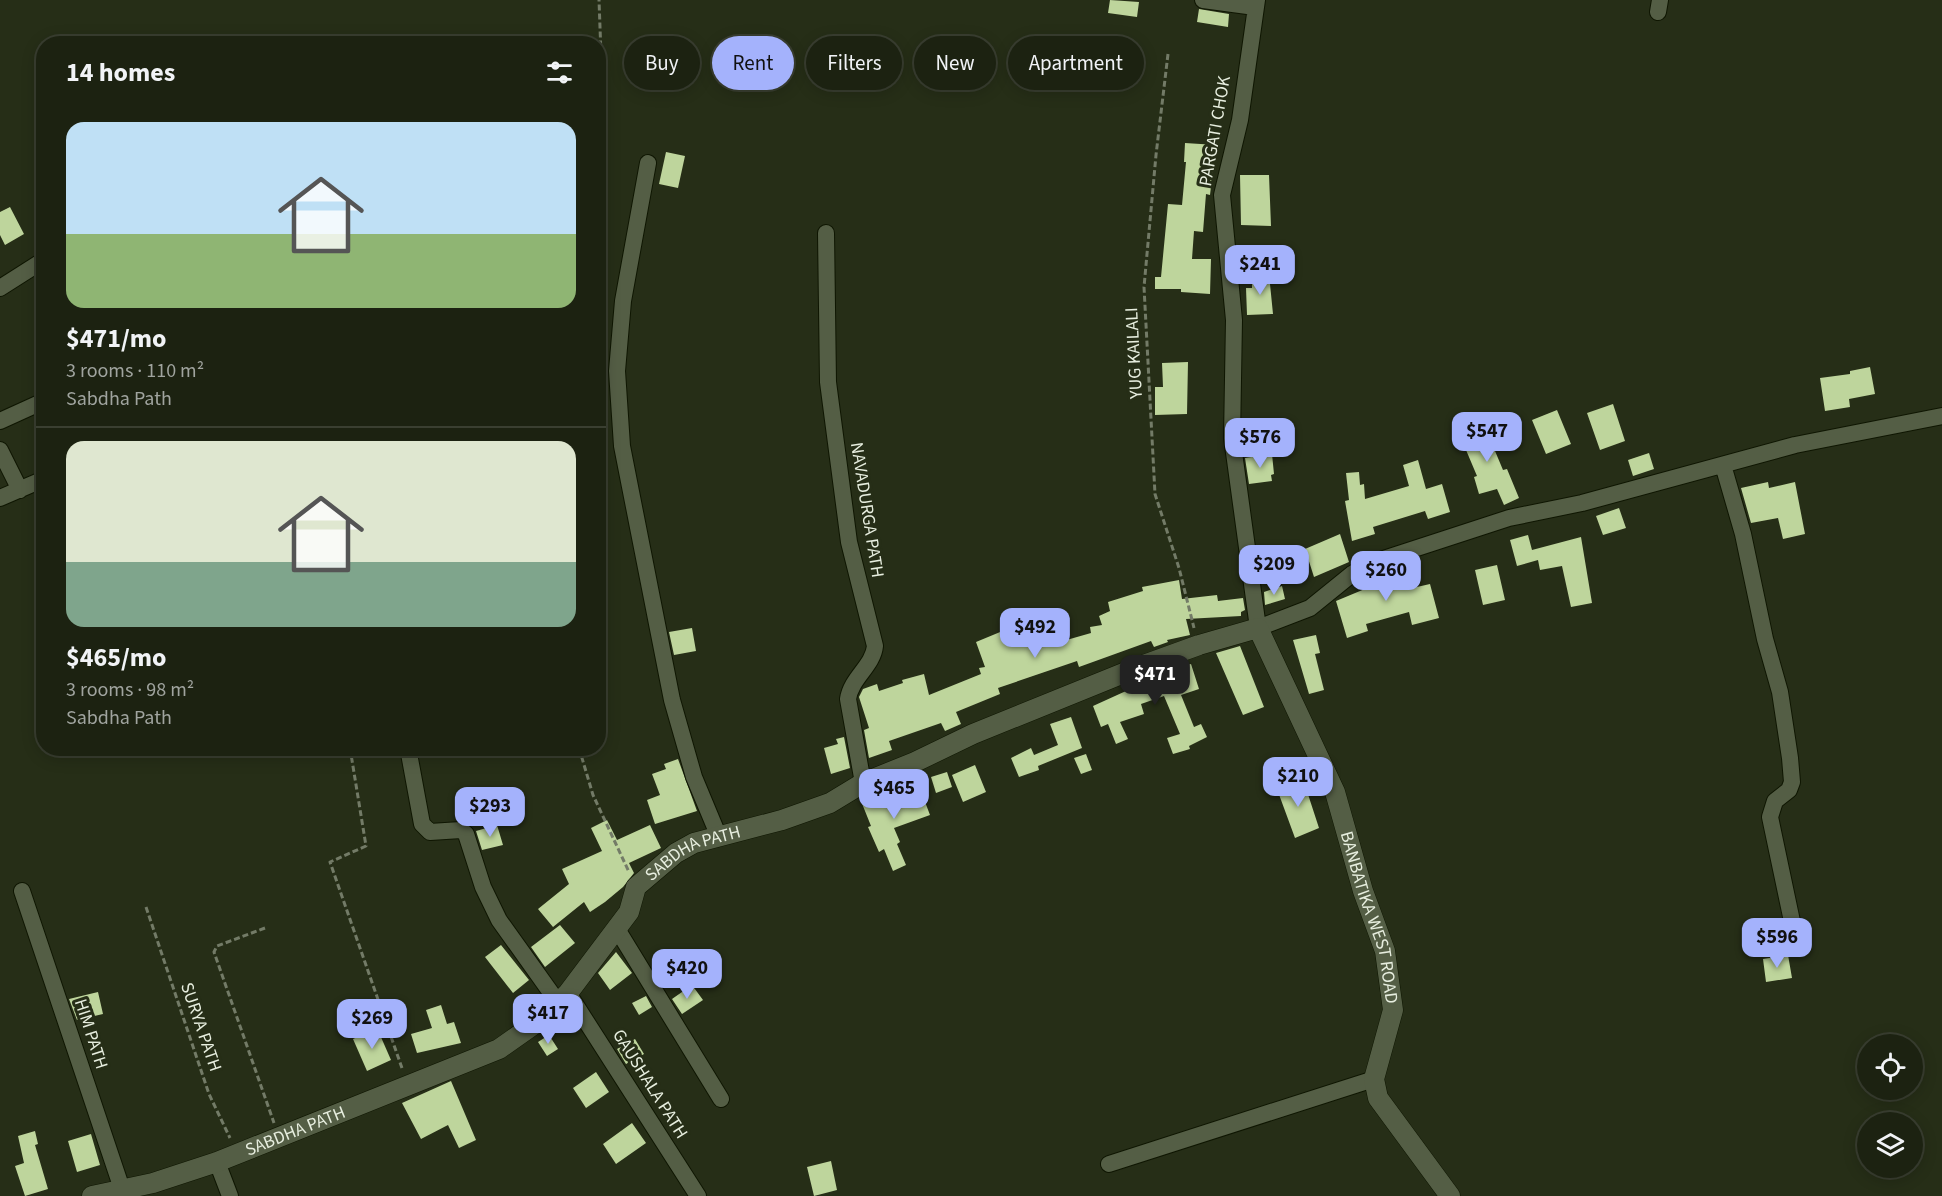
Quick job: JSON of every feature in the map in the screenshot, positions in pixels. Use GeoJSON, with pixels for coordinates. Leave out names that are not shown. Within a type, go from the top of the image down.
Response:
{"type":"FeatureCollection","features":[{"type":"Feature","properties":{"kind":"street"},"geometry":{"type":"LineString","coordinates":[[1203,0],[1256,4]]}},
{"type":"Feature","properties":{"kind":"street","name":"PARGATI CHOK"},"geometry":{"type":"LineString","coordinates":[[1256,4],[1240,120],[1222,195],[1234,320],[1232,438],[1258,628]]}},
{"type":"Feature","properties":{"kind":"street"},"geometry":{"type":"LineString","coordinates":[[648,163],[623,301],[617,371],[622,446],[672,700],[694,777],[719,837]]}},
{"type":"Feature","properties":{"kind":"street","name":"NAVADURGA PATH"},"geometry":{"type":"LineString","coordinates":[[826,233],[828,382],[849,542],[875,646],[873,656],[851,688],[849,699],[863,783]]}},
{"type":"Feature","properties":{"kind":"street"},"geometry":{"type":"LineString","coordinates":[[0,288],[36,265]]}},
{"type":"Feature","properties":{"kind":"street"},"geometry":{"type":"LineString","coordinates":[[0,421],[36,405]]}},
{"type":"Feature","properties":{"kind":"street"},"geometry":{"type":"LineString","coordinates":[[1258,628],[1310,608],[1352,574],[1391,555],[1509,518],[1582,503],[1795,445],[1942,416]]}},
{"type":"Feature","properties":{"kind":"street"},"geometry":{"type":"LineString","coordinates":[[0,450],[20,490]]}},
{"type":"Feature","properties":{"kind":"street"},"geometry":{"type":"LineString","coordinates":[[1723,465],[1743,534],[1765,639],[1782,703],[1792,782],[1789,790],[1772,806],[1770,817],[1793,926]]}},
{"type":"Feature","properties":{"kind":"street"},"geometry":{"type":"LineString","coordinates":[[0,498],[36,483]]}},
{"type":"Feature","properties":{"kind":"street","name":"SABDHA PATH"},"geometry":{"type":"LineString","coordinates":[[92,1196],[153,1183],[217,1162],[407,1084],[434,1076],[521,1036],[563,998],[629,912],[636,887],[676,853],[694,843],[783,820],[830,803],[863,783],[915,762],[973,734],[1199,645],[1258,628]]}},
{"type":"Feature","properties":{"kind":"street","name":"BANBATIKA WEST ROAD"},"geometry":{"type":"LineString","coordinates":[[1258,628],[1335,792],[1363,891],[1386,951],[1393,1010],[1374,1079]]}},
{"type":"Feature","properties":{"kind":"street","name":"GAUSHALA PATH"},"geometry":{"type":"LineString","coordinates":[[409,756],[422,824],[430,832],[461,830],[466,834],[483,887],[499,920],[563,998],[698,1196]]}},
{"type":"Feature","properties":{"kind":"street","name":"HIM PATH"},"geometry":{"type":"LineString","coordinates":[[22,891],[122,1189]]}},
{"type":"Feature","properties":{"kind":"street"},"geometry":{"type":"LineString","coordinates":[[617,928],[721,1099]]}},
{"type":"Feature","properties":{"kind":"street"},"geometry":{"type":"LineString","coordinates":[[1109,1164],[1374,1079],[1378,1098],[1450,1196]]}},
{"type":"Feature","properties":{"kind":"street"},"geometry":{"type":"LineString","coordinates":[[217,1162],[230,1196]]}},
{"type":"Feature","properties":{"kind":"path"},"geometry":{"type":"LineString","coordinates":[[599,0],[600,36]]}},
{"type":"Feature","properties":{"kind":"path","name":"YUG KAILALI"},"geometry":{"type":"LineString","coordinates":[[1168,54],[1144,287],[1155,494],[1179,568],[1199,645]]}},
{"type":"Feature","properties":{"kind":"path"},"geometry":{"type":"LineString","coordinates":[[351,756],[366,846],[330,862],[407,1084]]}},
{"type":"Feature","properties":{"kind":"path"},"geometry":{"type":"LineString","coordinates":[[581,756],[593,795],[636,887]]}},
{"type":"Feature","properties":{"kind":"path","name":"SURYA PATH"},"geometry":{"type":"LineString","coordinates":[[146,907],[209,1094],[237,1153]]}},
{"type":"Feature","properties":{"kind":"path"},"geometry":{"type":"LineString","coordinates":[[265,928],[217,946],[214,952],[279,1136]]}},
{"type":"Feature","properties":{"kind":"building"},"geometry":{"type":"Polygon","coordinates":[[[1110,0],[1139,2],[1137,17],[1108,13],[1110,0]]]}},
{"type":"Feature","properties":{"kind":"building"},"geometry":{"type":"Polygon","coordinates":[[[1199,9],[1229,14],[1228,27],[1197,22],[1199,9]]]}},
{"type":"Feature","properties":{"kind":"building"},"geometry":{"type":"Polygon","coordinates":[[[1185,143],[1216,145],[1210,195],[1206,194],[1203,232],[1194,231],[1192,259],[1211,259],[1210,294],[1181,292],[1181,289],[1155,289],[1155,277],[1161,277],[1168,204],[1182,205],[1186,162],[1184,162],[1185,143]]]}},
{"type":"Feature","properties":{"kind":"building"},"geometry":{"type":"Polygon","coordinates":[[[666,152],[685,156],[678,188],[659,184],[666,152]]]}},
{"type":"Feature","properties":{"kind":"building"},"geometry":{"type":"Polygon","coordinates":[[[1240,175],[1269,175],[1271,226],[1241,225],[1240,175]]]}},
{"type":"Feature","properties":{"kind":"building"},"geometry":{"type":"Polygon","coordinates":[[[10,207],[24,234],[5,245],[0,235],[0,212],[10,207]]]}},
{"type":"Feature","properties":{"kind":"building"},"geometry":{"type":"Polygon","coordinates":[[[1252,273],[1269,274],[1273,314],[1247,315],[1246,288],[1252,288],[1252,273]]]}},
{"type":"Feature","properties":{"kind":"building"},"geometry":{"type":"Polygon","coordinates":[[[1188,362],[1187,414],[1155,415],[1155,387],[1163,387],[1162,363],[1188,362]]]}},
{"type":"Feature","properties":{"kind":"building"},"geometry":{"type":"Polygon","coordinates":[[[1870,367],[1875,394],[1849,399],[1850,407],[1825,411],[1820,378],[1850,374],[1850,371],[1870,367]]]}},
{"type":"Feature","properties":{"kind":"building"},"geometry":{"type":"Polygon","coordinates":[[[1613,404],[1625,441],[1600,450],[1587,413],[1613,404]]]}},
{"type":"Feature","properties":{"kind":"building"},"geometry":{"type":"Polygon","coordinates":[[[1557,410],[1571,444],[1546,454],[1532,420],[1557,410]]]}},
{"type":"Feature","properties":{"kind":"building"},"geometry":{"type":"Polygon","coordinates":[[[1482,420],[1503,470],[1507,469],[1519,498],[1504,505],[1497,489],[1479,494],[1474,477],[1477,476],[1458,431],[1482,420]]]}},
{"type":"Feature","properties":{"kind":"building"},"geometry":{"type":"Polygon","coordinates":[[[1649,453],[1654,469],[1633,476],[1628,460],[1649,453]]]}},
{"type":"Feature","properties":{"kind":"building"},"geometry":{"type":"Polygon","coordinates":[[[1272,454],[1274,474],[1271,475],[1272,481],[1249,484],[1245,458],[1272,454]]]}},
{"type":"Feature","properties":{"kind":"building"},"geometry":{"type":"Polygon","coordinates":[[[1418,460],[1426,489],[1442,484],[1450,512],[1428,519],[1425,511],[1373,527],[1375,534],[1352,541],[1345,501],[1349,500],[1346,473],[1359,472],[1360,485],[1364,484],[1365,499],[1409,486],[1403,465],[1418,460]]]}},
{"type":"Feature","properties":{"kind":"building"},"geometry":{"type":"Polygon","coordinates":[[[1768,482],[1769,488],[1795,482],[1805,534],[1783,539],[1778,518],[1751,523],[1741,488],[1768,482]]]}},
{"type":"Feature","properties":{"kind":"building"},"geometry":{"type":"Polygon","coordinates":[[[1619,508],[1626,528],[1603,535],[1596,516],[1619,508]]]}},
{"type":"Feature","properties":{"kind":"building"},"geometry":{"type":"Polygon","coordinates":[[[1340,534],[1349,562],[1314,577],[1305,549],[1340,534]]]}},
{"type":"Feature","properties":{"kind":"building"},"geometry":{"type":"Polygon","coordinates":[[[1528,535],[1532,550],[1581,537],[1592,603],[1571,607],[1562,566],[1540,570],[1538,560],[1517,566],[1510,540],[1528,535]]]}},
{"type":"Feature","properties":{"kind":"building"},"geometry":{"type":"Polygon","coordinates":[[[1283,561],[1286,583],[1272,585],[1269,563],[1283,561]]]}},
{"type":"Feature","properties":{"kind":"building"},"geometry":{"type":"Polygon","coordinates":[[[1401,564],[1408,589],[1430,584],[1439,618],[1412,625],[1409,612],[1366,624],[1368,631],[1347,638],[1336,601],[1372,586],[1369,576],[1401,564]]]}},
{"type":"Feature","properties":{"kind":"building"},"geometry":{"type":"Polygon","coordinates":[[[1497,565],[1505,600],[1483,605],[1475,570],[1497,565]]]}},
{"type":"Feature","properties":{"kind":"building"},"geometry":{"type":"Polygon","coordinates":[[[1179,580],[1182,599],[1217,595],[1218,601],[1243,598],[1245,610],[1241,612],[1241,616],[1186,619],[1190,635],[1167,640],[1168,642],[1154,647],[1151,641],[1079,667],[1077,661],[998,688],[1000,694],[956,712],[961,724],[945,731],[941,723],[889,741],[892,750],[869,758],[864,730],[869,728],[859,697],[863,689],[877,684],[879,691],[903,683],[902,680],[924,674],[929,695],[981,674],[979,668],[985,667],[976,642],[1005,630],[1003,617],[1027,612],[1028,619],[1049,613],[1057,642],[1063,641],[1091,633],[1090,627],[1102,625],[1099,616],[1110,611],[1108,602],[1143,591],[1142,587],[1179,580]]]}},
{"type":"Feature","properties":{"kind":"building"},"geometry":{"type":"Polygon","coordinates":[[[1282,586],[1285,599],[1265,605],[1264,592],[1282,586]]]}},
{"type":"Feature","properties":{"kind":"building"},"geometry":{"type":"Polygon","coordinates":[[[692,628],[696,651],[674,655],[669,632],[692,628]]]}},
{"type":"Feature","properties":{"kind":"building"},"geometry":{"type":"Polygon","coordinates":[[[1316,635],[1320,653],[1315,654],[1324,690],[1309,694],[1293,640],[1316,635]]]}},
{"type":"Feature","properties":{"kind":"building"},"geometry":{"type":"Polygon","coordinates":[[[1240,646],[1264,707],[1243,715],[1216,653],[1240,646]]]}},
{"type":"Feature","properties":{"kind":"building"},"geometry":{"type":"Polygon","coordinates":[[[1191,664],[1199,689],[1181,695],[1194,727],[1201,724],[1207,737],[1189,746],[1190,749],[1173,754],[1167,738],[1180,734],[1164,696],[1141,704],[1144,714],[1120,722],[1128,739],[1116,744],[1108,724],[1101,727],[1093,706],[1137,686],[1135,681],[1191,664]]]}},
{"type":"Feature","properties":{"kind":"building"},"geometry":{"type":"Polygon","coordinates":[[[1071,717],[1082,748],[1038,766],[1039,770],[1019,777],[1011,758],[1031,748],[1034,755],[1058,745],[1050,724],[1071,717]]]}},
{"type":"Feature","properties":{"kind":"building"},"geometry":{"type":"Polygon","coordinates":[[[844,737],[850,768],[831,774],[824,748],[838,744],[836,739],[844,737]]]}},
{"type":"Feature","properties":{"kind":"building"},"geometry":{"type":"Polygon","coordinates":[[[1086,754],[1092,770],[1081,774],[1074,758],[1086,754]]]}},
{"type":"Feature","properties":{"kind":"building"},"geometry":{"type":"Polygon","coordinates":[[[678,759],[697,811],[655,824],[647,800],[660,795],[652,774],[666,769],[664,764],[678,759]]]}},
{"type":"Feature","properties":{"kind":"building"},"geometry":{"type":"Polygon","coordinates":[[[975,765],[986,792],[963,802],[952,775],[975,765]]]}},
{"type":"Feature","properties":{"kind":"building"},"geometry":{"type":"Polygon","coordinates":[[[947,772],[952,787],[936,793],[931,777],[947,772]]]}},
{"type":"Feature","properties":{"kind":"building"},"geometry":{"type":"Polygon","coordinates":[[[1303,779],[1319,828],[1295,838],[1277,789],[1303,779]]]}},
{"type":"Feature","properties":{"kind":"building"},"geometry":{"type":"Polygon","coordinates":[[[919,786],[930,815],[894,828],[900,842],[897,844],[906,865],[893,871],[884,849],[879,852],[868,827],[871,826],[861,801],[882,793],[884,798],[919,786]]]}},
{"type":"Feature","properties":{"kind":"building"},"geometry":{"type":"Polygon","coordinates":[[[607,820],[617,840],[650,825],[661,848],[629,863],[634,873],[623,887],[605,902],[590,912],[584,902],[553,927],[538,909],[569,884],[562,869],[602,851],[591,828],[607,820]]]}},
{"type":"Feature","properties":{"kind":"building"},"geometry":{"type":"Polygon","coordinates":[[[497,825],[503,845],[482,850],[476,831],[497,825]]]}},
{"type":"Feature","properties":{"kind":"building"},"geometry":{"type":"Polygon","coordinates":[[[560,925],[575,943],[545,967],[531,947],[560,925]]]}},
{"type":"Feature","properties":{"kind":"building"},"geometry":{"type":"Polygon","coordinates":[[[501,945],[529,980],[513,993],[485,957],[501,945]]]}},
{"type":"Feature","properties":{"kind":"building"},"geometry":{"type":"Polygon","coordinates":[[[616,952],[632,973],[610,990],[598,973],[616,952]]]}},
{"type":"Feature","properties":{"kind":"building"},"geometry":{"type":"Polygon","coordinates":[[[1788,955],[1792,978],[1766,982],[1763,959],[1788,955]]]}},
{"type":"Feature","properties":{"kind":"building"},"geometry":{"type":"Polygon","coordinates":[[[692,985],[703,1000],[682,1014],[672,999],[692,985]]]}},
{"type":"Feature","properties":{"kind":"building"},"geometry":{"type":"Polygon","coordinates":[[[98,992],[103,1014],[77,1020],[69,999],[98,992]]]}},
{"type":"Feature","properties":{"kind":"building"},"geometry":{"type":"Polygon","coordinates":[[[646,996],[652,1007],[639,1015],[632,1003],[646,996]]]}},
{"type":"Feature","properties":{"kind":"building"},"geometry":{"type":"Polygon","coordinates":[[[441,1005],[447,1024],[454,1022],[461,1043],[417,1053],[411,1034],[432,1028],[426,1010],[441,1005]]]}},
{"type":"Feature","properties":{"kind":"building"},"geometry":{"type":"Polygon","coordinates":[[[377,1028],[391,1060],[367,1071],[353,1039],[377,1028]]]}},
{"type":"Feature","properties":{"kind":"building"},"geometry":{"type":"Polygon","coordinates":[[[549,1035],[558,1049],[547,1056],[538,1042],[549,1035]]]}},
{"type":"Feature","properties":{"kind":"building"},"geometry":{"type":"Polygon","coordinates":[[[635,1039],[644,1054],[626,1064],[617,1049],[635,1039]]]}},
{"type":"Feature","properties":{"kind":"building"},"geometry":{"type":"Polygon","coordinates":[[[596,1072],[609,1092],[586,1108],[573,1088],[596,1072]]]}},
{"type":"Feature","properties":{"kind":"building"},"geometry":{"type":"Polygon","coordinates":[[[451,1081],[476,1140],[459,1148],[448,1125],[421,1139],[402,1103],[451,1081]]]}},
{"type":"Feature","properties":{"kind":"building"},"geometry":{"type":"Polygon","coordinates":[[[632,1123],[646,1143],[616,1164],[603,1144],[632,1123]]]}},
{"type":"Feature","properties":{"kind":"building"},"geometry":{"type":"Polygon","coordinates":[[[35,1131],[38,1144],[35,1145],[48,1189],[25,1196],[15,1166],[24,1163],[18,1136],[35,1131]]]}},
{"type":"Feature","properties":{"kind":"building"},"geometry":{"type":"Polygon","coordinates":[[[91,1134],[100,1165],[77,1172],[68,1141],[91,1134]]]}},
{"type":"Feature","properties":{"kind":"building"},"geometry":{"type":"Polygon","coordinates":[[[831,1161],[837,1190],[814,1196],[807,1167],[831,1161]]]}}]}
